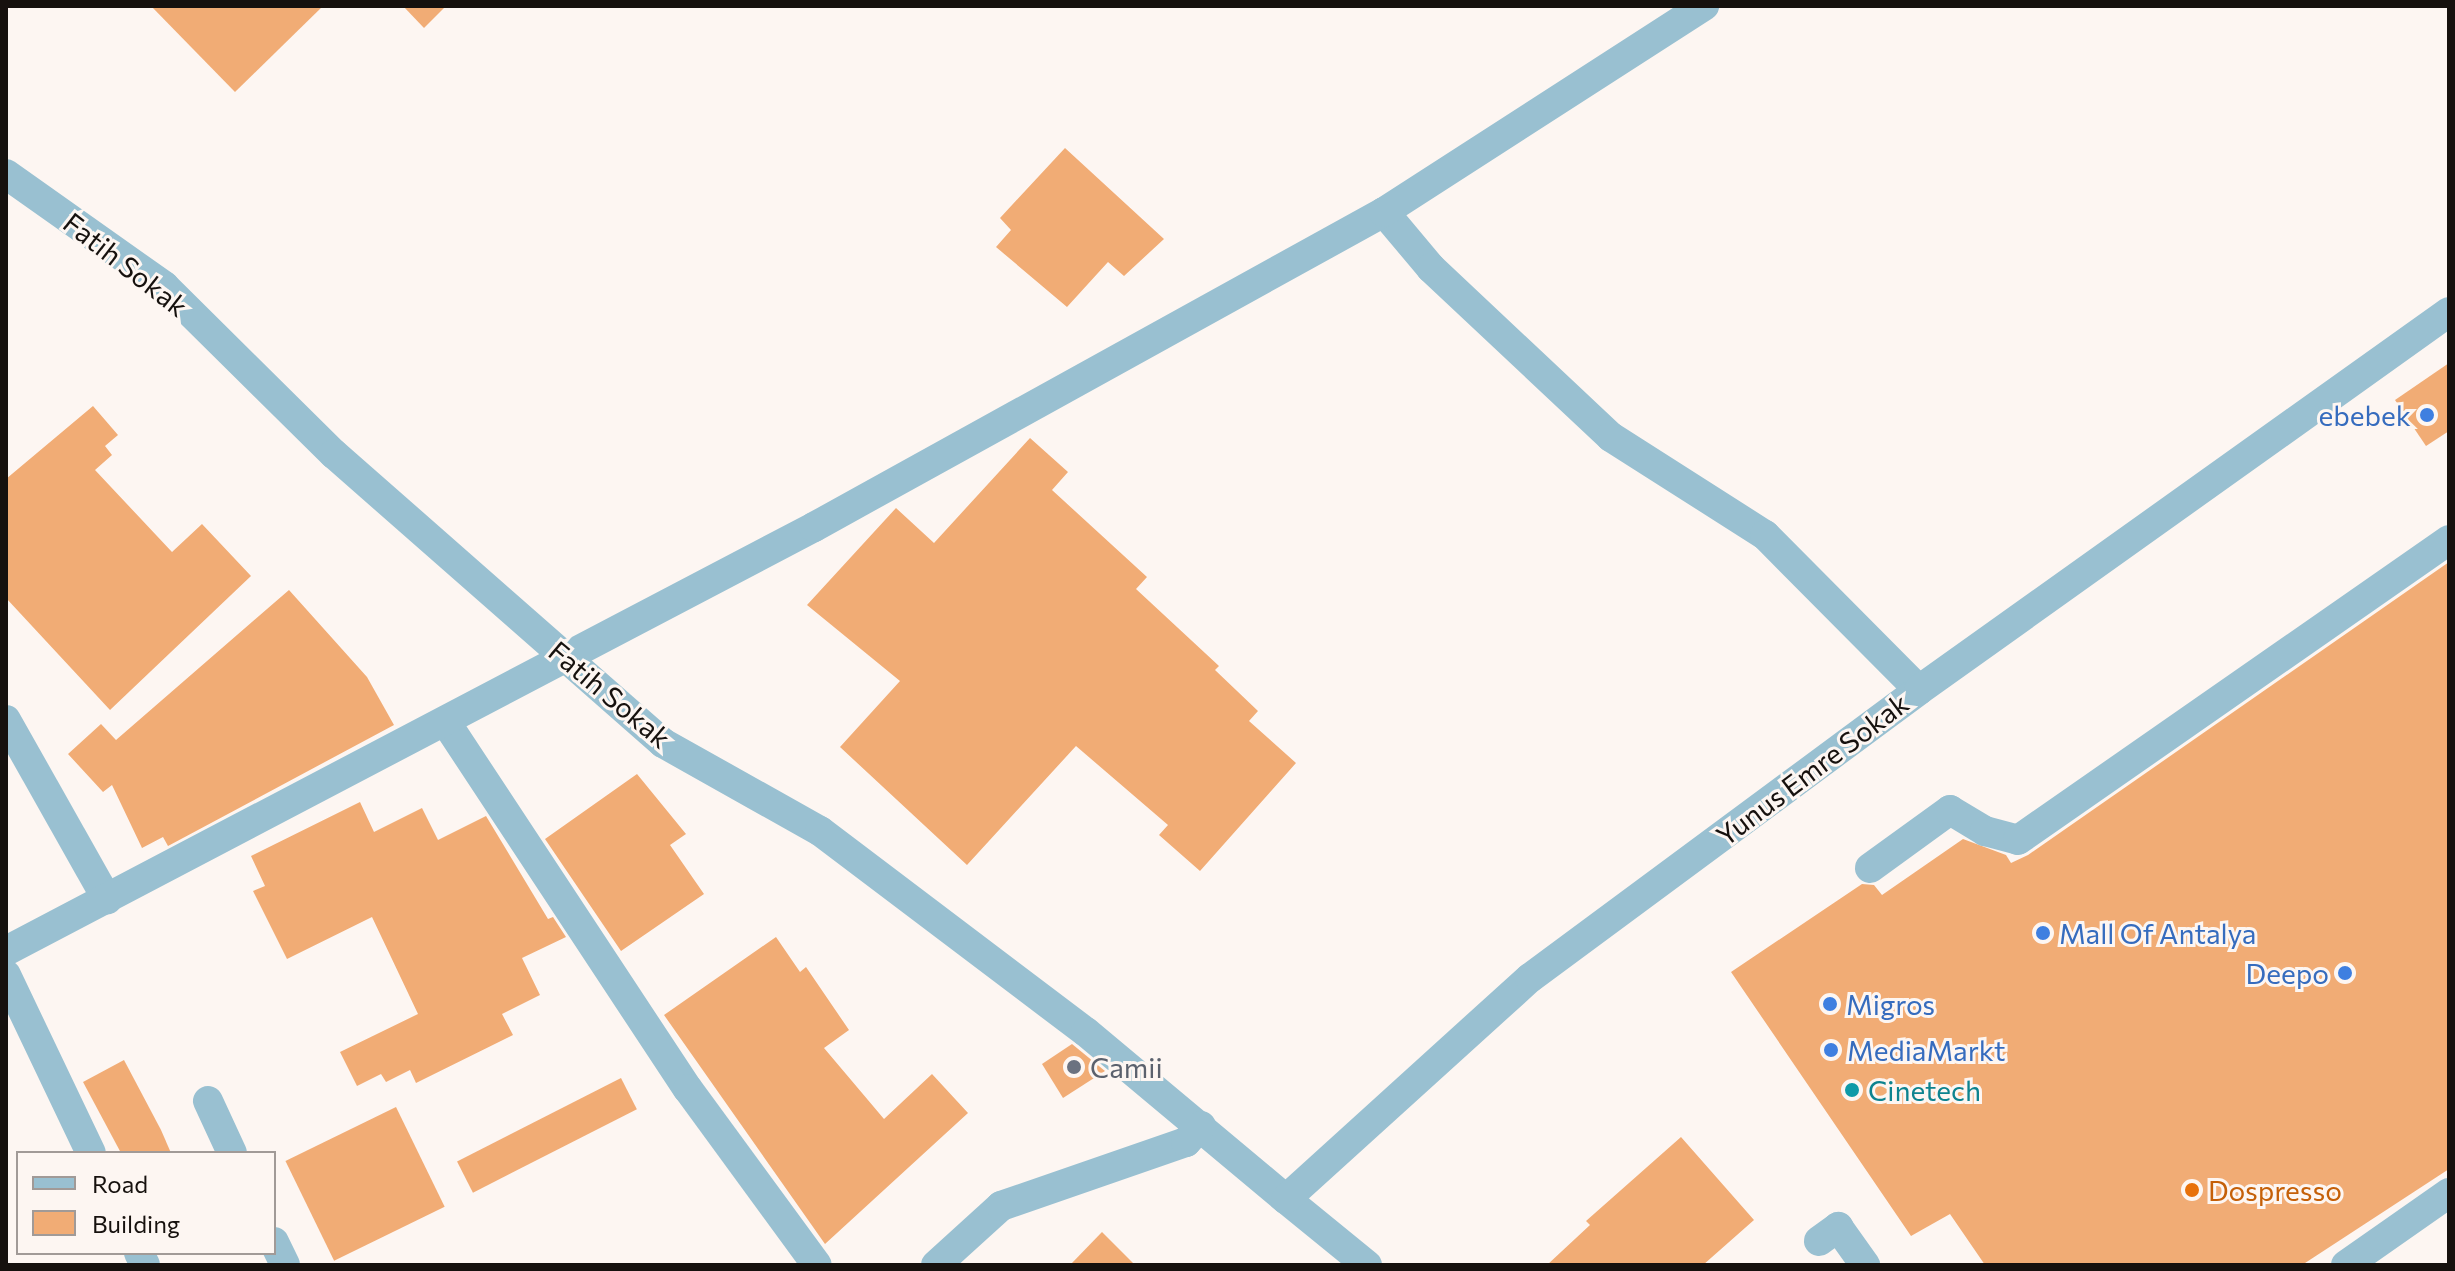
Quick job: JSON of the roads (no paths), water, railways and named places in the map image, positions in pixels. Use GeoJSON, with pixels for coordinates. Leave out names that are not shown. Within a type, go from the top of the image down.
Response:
{"type":"FeatureCollection","features":[{"type":"Feature","properties":{"kind":"street"},"geometry":{"type":"LineString","coordinates":[[6,951],[447,724],[563,655],[814,527],[1384,212],[1704,6]]}},
{"type":"Feature","properties":{"kind":"street","name":"Fatih Sokak"},"geometry":{"type":"LineString","coordinates":[[6,174],[164,286],[334,454],[663,743],[820,831],[1201,1126],[1286,1199]]}},
{"type":"Feature","properties":{"kind":"street"},"geometry":{"type":"LineString","coordinates":[[1384,212],[1431,268],[1611,437],[1765,535],[1919,690]]}},
{"type":"Feature","properties":{"kind":"street","name":"Yunus Emre Sokak"},"geometry":{"type":"LineString","coordinates":[[1286,1199],[1530,978],[1919,690],[2449,312]]}},
{"type":"Feature","properties":{"kind":"street"},"geometry":{"type":"LineString","coordinates":[[1870,868],[1950,810],[1985,831],[2018,840],[2449,540]]}},
{"type":"Feature","properties":{"kind":"street"},"geometry":{"type":"LineString","coordinates":[[6,720],[107,899]]}},
{"type":"Feature","properties":{"kind":"street"},"geometry":{"type":"LineString","coordinates":[[447,724],[688,1089],[817,1265]]}},
{"type":"Feature","properties":{"kind":"street"},"geometry":{"type":"LineString","coordinates":[[6,975],[90,1151]]}},
{"type":"Feature","properties":{"kind":"street"},"geometry":{"type":"LineString","coordinates":[[208,1101],[231,1151]]}},
{"type":"Feature","properties":{"kind":"street"},"geometry":{"type":"LineString","coordinates":[[936,1265],[1001,1206],[1186,1142],[1201,1126]]}},
{"type":"Feature","properties":{"kind":"street"},"geometry":{"type":"LineString","coordinates":[[2346,1265],[2449,1193]]}},
{"type":"Feature","properties":{"kind":"street"},"geometry":{"type":"LineString","coordinates":[[1286,1199],[1367,1265]]}},
{"type":"Feature","properties":{"kind":"street"},"geometry":{"type":"LineString","coordinates":[[1819,1241],[1838,1227],[1865,1265]]}},
{"type":"Feature","properties":{"kind":"street"},"geometry":{"type":"LineString","coordinates":[[276,1246],[285,1265]]}},
{"type":"Feature","properties":{"kind":"place","name":"ebebek"},"geometry":{"type":"Point","coordinates":[2427,415]}},
{"type":"Feature","properties":{"kind":"place","name":"Mall Of Antalya"},"geometry":{"type":"Point","coordinates":[2043,933]}},
{"type":"Feature","properties":{"kind":"place","name":"Deepo"},"geometry":{"type":"Point","coordinates":[2345,973]}},
{"type":"Feature","properties":{"kind":"place","name":"Migros"},"geometry":{"type":"Point","coordinates":[1830,1004]}},
{"type":"Feature","properties":{"kind":"place","name":"MediaMarkt"},"geometry":{"type":"Point","coordinates":[1831,1050]}},
{"type":"Feature","properties":{"kind":"place","name":"Camii"},"geometry":{"type":"Point","coordinates":[1074,1067]}},
{"type":"Feature","properties":{"kind":"place","name":"Cinetech"},"geometry":{"type":"Point","coordinates":[1852,1090]}},
{"type":"Feature","properties":{"kind":"place","name":"Dospresso"},"geometry":{"type":"Point","coordinates":[2192,1190]}}]}
